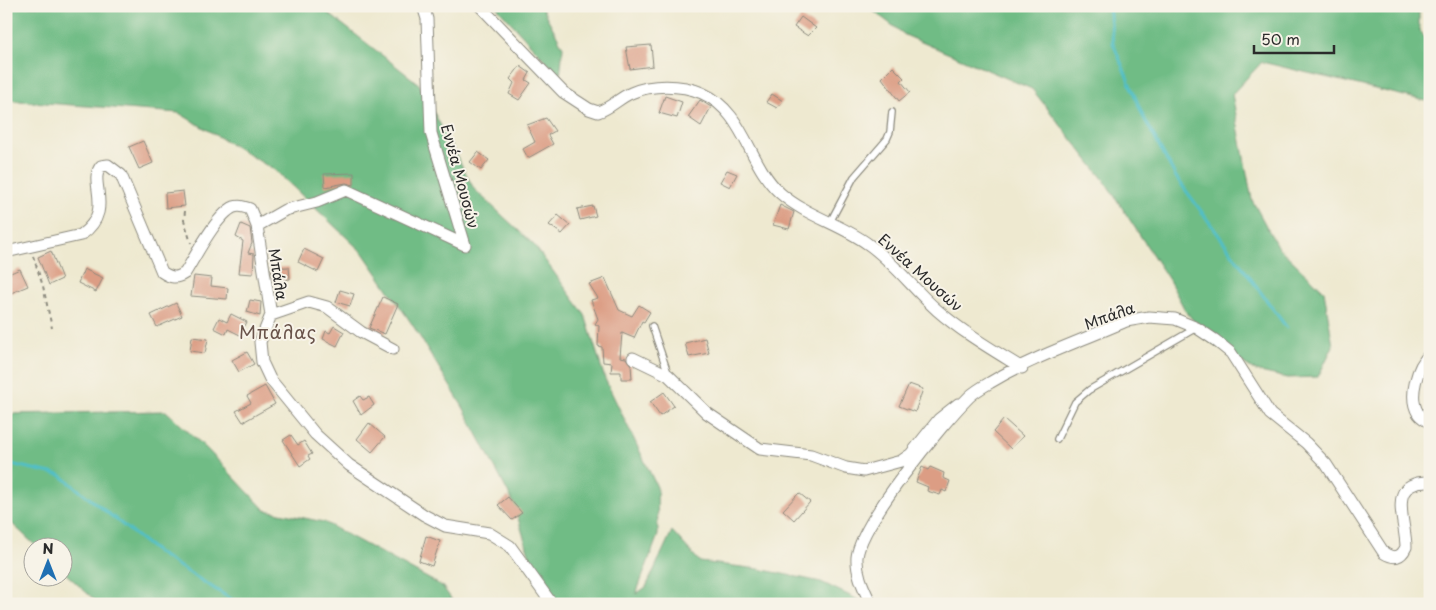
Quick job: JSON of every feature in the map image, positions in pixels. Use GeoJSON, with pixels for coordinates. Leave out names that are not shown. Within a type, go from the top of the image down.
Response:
{"type":"FeatureCollection","features":[{"type":"Feature","properties":{"kind":"street","name":"Εννέα Μουσών"},"geometry":{"type":"LineString","coordinates":[[257,226],[285,210],[317,202],[346,190],[464,245],[431,133],[427,19],[423,6]]}},
{"type":"Feature","properties":{"kind":"street","name":"Εννέα Μουσών"},"geometry":{"type":"LineString","coordinates":[[480,6],[563,92],[589,110],[598,112],[606,109],[630,93],[645,89],[685,88],[702,93],[718,103],[734,120],[763,171],[779,192],[792,203],[867,243],[939,312],[974,338],[1022,368]]}},
{"type":"Feature","properties":{"kind":"street","name":"Μπάλα"},"geometry":{"type":"LineString","coordinates":[[6,252],[81,236],[88,230],[93,224],[101,200],[97,170],[101,166],[108,165],[121,175],[162,272],[170,278],[178,277],[185,273],[224,214],[235,207],[242,206],[250,209],[257,226],[271,315],[260,342],[262,362],[270,379],[315,434],[350,465],[424,515],[446,526],[489,533],[510,546],[552,604]]}},
{"type":"Feature","properties":{"kind":"street"},"geometry":{"type":"LineString","coordinates":[[271,315],[309,302],[327,307],[361,332],[393,348]]}},
{"type":"Feature","properties":{"kind":"street","name":"Μπάλα"},"geometry":{"type":"LineString","coordinates":[[872,604],[861,583],[857,567],[857,556],[865,532],[905,472],[970,396],[992,382],[1126,321],[1149,317],[1176,319],[1197,328],[1216,340],[1231,354],[1270,414],[1306,443],[1326,464],[1379,545],[1390,557],[1398,557],[1404,553],[1406,547],[1400,503],[1402,492],[1410,485],[1430,482]]}},
{"type":"Feature","properties":{"kind":"street"},"geometry":{"type":"LineString","coordinates":[[1430,354],[1420,369],[1414,391],[1414,404],[1418,414],[1430,423]]}},
{"type":"Feature","properties":{"kind":"street"},"geometry":{"type":"LineString","coordinates":[[633,358],[668,375],[707,413],[760,449],[811,455],[846,468],[864,471],[900,461],[911,454],[949,409],[970,396]]}},
{"type":"Feature","properties":{"kind":"lane"},"geometry":{"type":"LineString","coordinates":[[829,224],[854,177],[887,139],[890,132],[892,112]]}},
{"type":"Feature","properties":{"kind":"lane"},"geometry":{"type":"LineString","coordinates":[[652,326],[668,375]]}},
{"type":"Feature","properties":{"kind":"lane"},"geometry":{"type":"LineString","coordinates":[[1058,439],[1075,402],[1089,390],[1197,328]]}},
{"type":"Feature","properties":{"kind":"path"},"geometry":{"type":"LineString","coordinates":[[185,211],[188,239],[198,254]]}},
{"type":"Feature","properties":{"kind":"path"},"geometry":{"type":"LineString","coordinates":[[30,247],[43,286],[52,328]]}},
{"type":"Feature","properties":{"kind":"green space"},"geometry":{"type":"Polygon","coordinates":[[[6,6],[319,6],[419,84],[474,189],[534,245],[585,315],[605,379],[657,487],[658,535],[636,594],[646,587],[672,531],[700,562],[759,569],[821,582],[867,604],[622,604],[628,599],[616,604],[558,604],[539,586],[513,502],[463,407],[412,324],[363,253],[276,171],[179,113],[6,100],[6,6]]]}},
{"type":"Feature","properties":{"kind":"green space"},"geometry":{"type":"Polygon","coordinates":[[[496,6],[541,6],[563,47],[560,77],[496,6]]]}},
{"type":"Feature","properties":{"kind":"green space"},"geometry":{"type":"Polygon","coordinates":[[[867,6],[1419,6],[1419,31],[1430,43],[1430,102],[1262,62],[1232,94],[1252,200],[1277,246],[1324,291],[1333,346],[1318,377],[1287,378],[1256,371],[1209,341],[1185,310],[1169,280],[1104,180],[1032,89],[905,35],[867,6]]]}},
{"type":"Feature","properties":{"kind":"green space"},"geometry":{"type":"Polygon","coordinates":[[[166,411],[207,449],[265,510],[324,522],[442,586],[455,604],[99,604],[72,579],[72,538],[27,538],[6,518],[6,414],[166,411]]]}},
{"type":"Feature","properties":{"kind":"building"},"geometry":{"type":"Polygon","coordinates":[[[801,17],[816,28],[808,36],[794,27],[801,17]]]}},
{"type":"Feature","properties":{"kind":"building"},"geometry":{"type":"Polygon","coordinates":[[[651,45],[653,66],[630,69],[626,47],[651,45]]]}},
{"type":"Feature","properties":{"kind":"building"},"geometry":{"type":"Polygon","coordinates":[[[520,66],[530,73],[526,80],[531,83],[519,100],[509,94],[514,83],[510,79],[520,66]]]}},
{"type":"Feature","properties":{"kind":"building"},"geometry":{"type":"Polygon","coordinates":[[[893,67],[904,78],[901,81],[910,92],[899,101],[882,78],[893,67]]]}},
{"type":"Feature","properties":{"kind":"building"},"geometry":{"type":"Polygon","coordinates":[[[772,94],[783,101],[777,108],[766,102],[772,94]]]}},
{"type":"Feature","properties":{"kind":"building"},"geometry":{"type":"Polygon","coordinates":[[[665,96],[682,102],[677,118],[659,113],[665,96]]]}},
{"type":"Feature","properties":{"kind":"building"},"geometry":{"type":"Polygon","coordinates":[[[700,100],[711,107],[701,126],[688,117],[700,100]]]}},
{"type":"Feature","properties":{"kind":"building"},"geometry":{"type":"Polygon","coordinates":[[[546,118],[555,131],[548,135],[553,144],[528,158],[523,149],[535,142],[527,125],[546,118]]]}},
{"type":"Feature","properties":{"kind":"building"},"geometry":{"type":"Polygon","coordinates":[[[143,141],[153,163],[139,169],[129,147],[143,141]]]}},
{"type":"Feature","properties":{"kind":"building"},"geometry":{"type":"Polygon","coordinates":[[[478,152],[489,160],[481,170],[470,162],[478,152]]]}},
{"type":"Feature","properties":{"kind":"building"},"geometry":{"type":"Polygon","coordinates":[[[727,170],[737,174],[730,187],[720,182],[727,170]]]}},
{"type":"Feature","properties":{"kind":"building"},"geometry":{"type":"Polygon","coordinates":[[[354,173],[354,185],[346,183],[325,187],[324,174],[354,173]]]}},
{"type":"Feature","properties":{"kind":"building"},"geometry":{"type":"Polygon","coordinates":[[[183,191],[185,206],[166,208],[165,193],[183,191]]]}},
{"type":"Feature","properties":{"kind":"building"},"geometry":{"type":"Polygon","coordinates":[[[780,205],[794,212],[789,229],[773,225],[780,205]]]}},
{"type":"Feature","properties":{"kind":"building"},"geometry":{"type":"Polygon","coordinates":[[[593,206],[596,216],[580,220],[577,209],[593,206]]]}},
{"type":"Feature","properties":{"kind":"building"},"geometry":{"type":"Polygon","coordinates":[[[558,215],[570,225],[562,234],[549,225],[558,215]]]}},
{"type":"Feature","properties":{"kind":"building"},"geometry":{"type":"Polygon","coordinates":[[[241,224],[250,228],[252,243],[248,253],[254,254],[253,274],[239,273],[243,241],[236,237],[241,224]]]}},
{"type":"Feature","properties":{"kind":"building"},"geometry":{"type":"Polygon","coordinates":[[[304,249],[324,259],[318,272],[298,262],[304,249]]]}},
{"type":"Feature","properties":{"kind":"building"},"geometry":{"type":"Polygon","coordinates":[[[51,251],[62,279],[49,285],[38,257],[51,251]]]}},
{"type":"Feature","properties":{"kind":"building"},"geometry":{"type":"Polygon","coordinates":[[[289,267],[290,279],[273,281],[271,268],[289,267]]]}},
{"type":"Feature","properties":{"kind":"building"},"geometry":{"type":"Polygon","coordinates":[[[20,269],[28,286],[6,295],[6,275],[20,269]]]}},
{"type":"Feature","properties":{"kind":"building"},"geometry":{"type":"Polygon","coordinates":[[[84,269],[103,278],[96,292],[78,283],[84,269]]]}},
{"type":"Feature","properties":{"kind":"building"},"geometry":{"type":"Polygon","coordinates":[[[194,276],[212,278],[211,286],[228,288],[227,299],[191,296],[194,276]]]}},
{"type":"Feature","properties":{"kind":"building"},"geometry":{"type":"Polygon","coordinates":[[[605,278],[619,310],[632,316],[639,305],[650,312],[644,322],[642,321],[634,338],[622,333],[620,357],[626,358],[631,365],[632,379],[621,379],[621,372],[611,372],[612,363],[603,362],[602,347],[598,346],[599,326],[595,324],[598,319],[591,300],[598,298],[589,284],[605,278]]]}},
{"type":"Feature","properties":{"kind":"building"},"geometry":{"type":"Polygon","coordinates":[[[340,290],[354,294],[350,306],[336,302],[340,290]]]}},
{"type":"Feature","properties":{"kind":"building"},"geometry":{"type":"Polygon","coordinates":[[[383,297],[398,304],[385,334],[369,328],[383,297]]]}},
{"type":"Feature","properties":{"kind":"building"},"geometry":{"type":"Polygon","coordinates":[[[250,300],[261,302],[260,316],[247,312],[250,300]]]}},
{"type":"Feature","properties":{"kind":"building"},"geometry":{"type":"Polygon","coordinates":[[[176,303],[182,316],[157,327],[151,315],[176,303]]]}},
{"type":"Feature","properties":{"kind":"building"},"geometry":{"type":"Polygon","coordinates":[[[231,314],[247,322],[240,335],[228,329],[226,334],[214,328],[219,318],[227,322],[231,314]]]}},
{"type":"Feature","properties":{"kind":"building"},"geometry":{"type":"Polygon","coordinates":[[[334,326],[344,332],[337,346],[323,339],[326,331],[330,333],[334,326]]]}},
{"type":"Feature","properties":{"kind":"building"},"geometry":{"type":"Polygon","coordinates":[[[192,337],[208,339],[205,353],[190,351],[192,337]]]}},
{"type":"Feature","properties":{"kind":"building"},"geometry":{"type":"Polygon","coordinates":[[[705,338],[709,353],[689,357],[685,343],[705,338]]]}},
{"type":"Feature","properties":{"kind":"building"},"geometry":{"type":"Polygon","coordinates":[[[247,352],[254,364],[239,372],[232,360],[247,352]]]}},
{"type":"Feature","properties":{"kind":"building"},"geometry":{"type":"Polygon","coordinates":[[[909,384],[923,389],[915,412],[899,406],[909,384]]]}},
{"type":"Feature","properties":{"kind":"building"},"geometry":{"type":"Polygon","coordinates":[[[265,386],[275,404],[243,422],[236,411],[251,403],[247,396],[265,386]]]}},
{"type":"Feature","properties":{"kind":"building"},"geometry":{"type":"Polygon","coordinates":[[[664,392],[674,406],[660,416],[650,402],[664,392]]]}},
{"type":"Feature","properties":{"kind":"building"},"geometry":{"type":"Polygon","coordinates":[[[360,396],[363,400],[369,397],[374,405],[361,415],[353,401],[360,396]]]}},
{"type":"Feature","properties":{"kind":"building"},"geometry":{"type":"Polygon","coordinates":[[[1004,419],[1023,436],[1011,449],[993,432],[1004,419]]]}},
{"type":"Feature","properties":{"kind":"building"},"geometry":{"type":"Polygon","coordinates":[[[369,423],[385,437],[372,452],[357,439],[369,423]]]}},
{"type":"Feature","properties":{"kind":"building"},"geometry":{"type":"Polygon","coordinates":[[[291,435],[298,445],[304,441],[312,454],[308,456],[310,459],[300,466],[283,440],[291,435]]]}},
{"type":"Feature","properties":{"kind":"building"},"geometry":{"type":"Polygon","coordinates":[[[922,467],[928,470],[930,467],[944,473],[943,478],[950,481],[946,492],[942,490],[940,495],[927,491],[928,487],[916,482],[922,467]]]}},
{"type":"Feature","properties":{"kind":"building"},"geometry":{"type":"Polygon","coordinates":[[[799,493],[810,502],[794,520],[783,510],[799,493]]]}},
{"type":"Feature","properties":{"kind":"building"},"geometry":{"type":"Polygon","coordinates":[[[508,497],[522,513],[512,520],[498,505],[508,497]]]}},
{"type":"Feature","properties":{"kind":"building"},"geometry":{"type":"Polygon","coordinates":[[[426,536],[440,541],[432,566],[419,561],[426,536]]]}},
{"type":"Feature","properties":{"kind":"waterway"},"geometry":{"type":"LineString","coordinates":[[1109,6],[1113,43],[1143,116],[1176,177],[1287,328]]}},
{"type":"Feature","properties":{"kind":"waterway"},"geometry":{"type":"LineString","coordinates":[[6,463],[60,475],[158,553],[234,601],[247,604]]}},
{"type":"Feature","properties":{"kind":"district","name":"Μπάλας"},"geometry":{"type":"Point","coordinates":[278,331]}}]}
